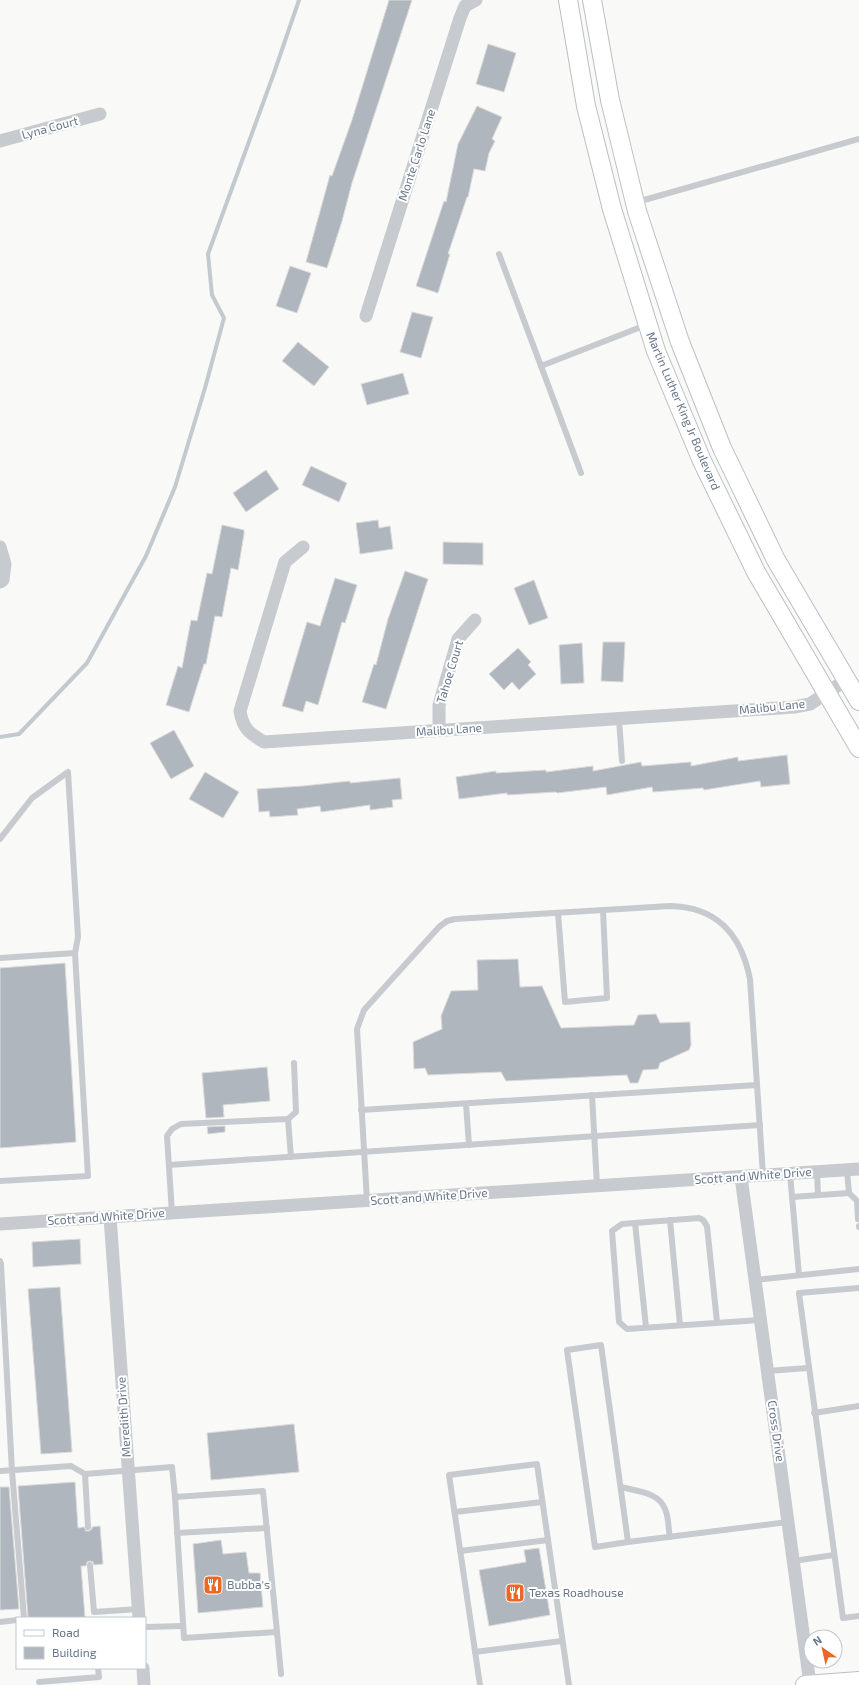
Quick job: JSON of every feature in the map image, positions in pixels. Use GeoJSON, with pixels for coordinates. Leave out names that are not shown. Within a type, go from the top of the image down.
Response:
{"type":"FeatureCollection","features":[{"type":"Feature","properties":{"kind":"main road","name":"Martin Luther King Jr Boulevard"},"geometry":{"type":"LineString","coordinates":[[568,0],[586,106],[612,209],[656,351],[702,461],[756,572],[859,748]]}},
{"type":"Feature","properties":{"kind":"main road","name":"Martin Luther King Jr Boulevard"},"geometry":{"type":"LineString","coordinates":[[592,0],[610,100],[635,203],[680,342],[722,448],[776,560],[859,701]]}},
{"type":"Feature","properties":{"kind":"main road"},"geometry":{"type":"LineString","coordinates":[[612,209],[635,203]]}},
{"type":"Feature","properties":{"kind":"main road"},"geometry":{"type":"LineString","coordinates":[[805,1685],[859,1681]]}},
{"type":"Feature","properties":{"kind":"street","name":"Monte Carlo Lane"},"geometry":{"type":"LineString","coordinates":[[366,316],[460,18],[465,6],[476,0]]}},
{"type":"Feature","properties":{"kind":"street","name":"Lyna Court"},"geometry":{"type":"LineString","coordinates":[[0,141],[100,114]]}},
{"type":"Feature","properties":{"kind":"street"},"geometry":{"type":"LineString","coordinates":[[0,547],[5,564],[3,580],[0,582]]}},
{"type":"Feature","properties":{"kind":"street","name":"Malibu Lane"},"geometry":{"type":"LineString","coordinates":[[303,547],[285,562],[240,711],[242,722],[249,733],[264,742],[794,707],[810,704],[846,680]]}},
{"type":"Feature","properties":{"kind":"street","name":"Tahoe Court"},"geometry":{"type":"LineString","coordinates":[[439,730],[438,706],[458,639],[475,620]]}},
{"type":"Feature","properties":{"kind":"street","name":"Scott and White Drive"},"geometry":{"type":"LineString","coordinates":[[0,1224],[853,1169]]}},
{"type":"Feature","properties":{"kind":"street","name":"Cross Drive"},"geometry":{"type":"LineString","coordinates":[[741,1177],[810,1684]]}},
{"type":"Feature","properties":{"kind":"street","name":"Meredith Drive"},"geometry":{"type":"LineString","coordinates":[[110,1217],[139,1614]]}},
{"type":"Feature","properties":{"kind":"street"},"geometry":{"type":"LineString","coordinates":[[143,1669],[144,1685]]}},
{"type":"Feature","properties":{"kind":"lane"},"geometry":{"type":"LineString","coordinates":[[635,203],[859,139]]}},
{"type":"Feature","properties":{"kind":"lane"},"geometry":{"type":"LineString","coordinates":[[500,254],[581,473]]}},
{"type":"Feature","properties":{"kind":"lane"},"geometry":{"type":"LineString","coordinates":[[541,366],[648,324]]}},
{"type":"Feature","properties":{"kind":"lane"},"geometry":{"type":"LineString","coordinates":[[619,719],[622,761]]}},
{"type":"Feature","properties":{"kind":"lane"},"geometry":{"type":"LineString","coordinates":[[0,839],[32,798],[68,772],[78,937],[75,953],[88,1176],[0,1181]]}},
{"type":"Feature","properties":{"kind":"lane"},"geometry":{"type":"LineString","coordinates":[[367,1201],[357,1029],[359,1020],[364,1010],[439,927],[455,919],[685,906],[701,910],[714,917],[728,930],[743,954],[750,979],[763,1176]]}},
{"type":"Feature","properties":{"kind":"lane"},"geometry":{"type":"LineString","coordinates":[[558,913],[565,1002],[607,998],[603,910]]}},
{"type":"Feature","properties":{"kind":"lane"},"geometry":{"type":"LineString","coordinates":[[0,958],[75,953]]}},
{"type":"Feature","properties":{"kind":"lane"},"geometry":{"type":"LineString","coordinates":[[172,1213],[167,1136],[172,1129],[181,1124],[288,1119],[296,1112],[294,1063]]}},
{"type":"Feature","properties":{"kind":"lane"},"geometry":{"type":"LineString","coordinates":[[362,1110],[757,1085]]}},
{"type":"Feature","properties":{"kind":"lane"},"geometry":{"type":"LineString","coordinates":[[592,1095],[597,1186]]}},
{"type":"Feature","properties":{"kind":"lane"},"geometry":{"type":"LineString","coordinates":[[466,1104],[468,1145]]}},
{"type":"Feature","properties":{"kind":"lane"},"geometry":{"type":"LineString","coordinates":[[288,1119],[291,1157]]}},
{"type":"Feature","properties":{"kind":"lane"},"geometry":{"type":"LineString","coordinates":[[169,1165],[760,1125]]}},
{"type":"Feature","properties":{"kind":"lane"},"geometry":{"type":"LineString","coordinates":[[849,1193],[853,1169]]}},
{"type":"Feature","properties":{"kind":"lane"},"geometry":{"type":"LineString","coordinates":[[817,1172],[818,1195]]}},
{"type":"Feature","properties":{"kind":"lane"},"geometry":{"type":"LineString","coordinates":[[790,1174],[799,1275]]}},
{"type":"Feature","properties":{"kind":"lane"},"geometry":{"type":"LineString","coordinates":[[792,1197],[849,1193],[857,1201],[859,1224]]}},
{"type":"Feature","properties":{"kind":"lane"},"geometry":{"type":"LineString","coordinates":[[717,1322],[707,1226],[703,1220],[699,1218],[622,1224],[612,1231],[619,1322],[627,1329],[760,1320]]}},
{"type":"Feature","properties":{"kind":"lane"},"geometry":{"type":"LineString","coordinates":[[670,1220],[680,1325]]}},
{"type":"Feature","properties":{"kind":"lane"},"geometry":{"type":"LineString","coordinates":[[635,1223],[646,1327]]}},
{"type":"Feature","properties":{"kind":"lane"},"geometry":{"type":"LineString","coordinates":[[0,1261],[12,1471],[24,1617]]}},
{"type":"Feature","properties":{"kind":"lane"},"geometry":{"type":"LineString","coordinates":[[754,1280],[859,1269]]}},
{"type":"Feature","properties":{"kind":"lane"},"geometry":{"type":"LineString","coordinates":[[859,1288],[798,1294],[843,1618],[859,1616]]}},
{"type":"Feature","properties":{"kind":"lane"},"geometry":{"type":"LineString","coordinates":[[628,1542],[601,1345],[567,1350],[595,1547],[788,1522]]}},
{"type":"Feature","properties":{"kind":"lane"},"geometry":{"type":"LineString","coordinates":[[767,1371],[808,1368]]}},
{"type":"Feature","properties":{"kind":"lane"},"geometry":{"type":"LineString","coordinates":[[814,1413],[859,1406]]}},
{"type":"Feature","properties":{"kind":"lane"},"geometry":{"type":"LineString","coordinates":[[480,1685],[449,1476],[537,1464],[569,1685]]}},
{"type":"Feature","properties":{"kind":"lane"},"geometry":{"type":"LineString","coordinates":[[0,1471],[71,1466],[85,1474],[172,1467],[184,1638],[277,1632]]}},
{"type":"Feature","properties":{"kind":"lane"},"geometry":{"type":"LineString","coordinates":[[85,1474],[88,1527]]}},
{"type":"Feature","properties":{"kind":"lane"},"geometry":{"type":"LineString","coordinates":[[621,1487],[650,1494],[659,1499],[665,1508],[670,1537]]}},
{"type":"Feature","properties":{"kind":"lane"},"geometry":{"type":"LineString","coordinates":[[175,1497],[263,1491],[281,1674]]}},
{"type":"Feature","properties":{"kind":"lane"},"geometry":{"type":"LineString","coordinates":[[455,1512],[542,1502]]}},
{"type":"Feature","properties":{"kind":"lane"},"geometry":{"type":"LineString","coordinates":[[177,1533],[267,1528]]}},
{"type":"Feature","properties":{"kind":"lane"},"geometry":{"type":"LineString","coordinates":[[460,1551],[548,1540]]}},
{"type":"Feature","properties":{"kind":"lane"},"geometry":{"type":"LineString","coordinates":[[793,1561],[834,1555]]}},
{"type":"Feature","properties":{"kind":"lane"},"geometry":{"type":"LineString","coordinates":[[90,1565],[94,1615],[139,1614]]}},
{"type":"Feature","properties":{"kind":"lane"},"geometry":{"type":"LineString","coordinates":[[0,1622],[16,1620]]}},
{"type":"Feature","properties":{"kind":"lane"},"geometry":{"type":"LineString","coordinates":[[146,1627],[183,1626]]}},
{"type":"Feature","properties":{"kind":"lane"},"geometry":{"type":"LineString","coordinates":[[475,1652],[562,1641]]}},
{"type":"Feature","properties":{"kind":"lane"},"geometry":{"type":"LineString","coordinates":[[39,1682],[99,1677],[98,1669]]}},
{"type":"Feature","properties":{"kind":"building"},"geometry":{"type":"Polygon","coordinates":[[[389,0],[412,0],[352,183],[327,268],[306,262],[330,175],[332,176],[352,120],[389,0]]]}},
{"type":"Feature","properties":{"kind":"building"},"geometry":{"type":"Polygon","coordinates":[[[488,44],[516,53],[504,92],[476,84],[488,44]]]}},
{"type":"Feature","properties":{"kind":"building"},"geometry":{"type":"Polygon","coordinates":[[[477,106],[502,117],[492,139],[495,141],[489,153],[485,171],[474,169],[468,197],[448,254],[450,254],[438,293],[416,286],[444,201],[446,202],[458,144],[477,106]]]}},
{"type":"Feature","properties":{"kind":"building"},"geometry":{"type":"Polygon","coordinates":[[[290,266],[311,273],[297,313],[276,306],[290,266]]]}},
{"type":"Feature","properties":{"kind":"building"},"geometry":{"type":"Polygon","coordinates":[[[412,312],[433,317],[421,358],[400,352],[412,312]]]}},
{"type":"Feature","properties":{"kind":"building"},"geometry":{"type":"Polygon","coordinates":[[[298,342],[329,367],[314,386],[282,361],[298,342]]]}},
{"type":"Feature","properties":{"kind":"building"},"geometry":{"type":"Polygon","coordinates":[[[403,373],[409,394],[367,405],[361,384],[403,373]]]}},
{"type":"Feature","properties":{"kind":"building"},"geometry":{"type":"Polygon","coordinates":[[[311,466],[347,483],[339,502],[302,485],[311,466]]]}},
{"type":"Feature","properties":{"kind":"building"},"geometry":{"type":"Polygon","coordinates":[[[266,470],[279,489],[246,512],[233,493],[266,470]]]}},
{"type":"Feature","properties":{"kind":"building"},"geometry":{"type":"Polygon","coordinates":[[[378,520],[379,528],[390,526],[393,549],[360,554],[356,523],[378,520]]]}},
{"type":"Feature","properties":{"kind":"building"},"geometry":{"type":"Polygon","coordinates":[[[222,525],[244,530],[238,570],[231,568],[222,617],[215,616],[206,664],[204,664],[189,712],[166,705],[178,666],[182,668],[191,620],[197,621],[207,573],[212,574],[222,525]]]}},
{"type":"Feature","properties":{"kind":"building"},"geometry":{"type":"Polygon","coordinates":[[[443,542],[483,543],[483,565],[443,564],[443,542]]]}},
{"type":"Feature","properties":{"kind":"building"},"geometry":{"type":"Polygon","coordinates":[[[405,571],[428,579],[386,709],[362,702],[374,664],[376,665],[388,619],[405,571]]]}},
{"type":"Feature","properties":{"kind":"building"},"geometry":{"type":"Polygon","coordinates":[[[335,578],[357,585],[345,623],[342,622],[318,705],[306,701],[303,712],[282,706],[307,622],[320,626],[335,578]]]}},
{"type":"Feature","properties":{"kind":"building"},"geometry":{"type":"Polygon","coordinates":[[[534,580],[548,618],[529,625],[514,588],[534,580]]]}},
{"type":"Feature","properties":{"kind":"building"},"geometry":{"type":"Polygon","coordinates":[[[603,642],[625,642],[623,682],[601,681],[603,642]]]}},
{"type":"Feature","properties":{"kind":"building"},"geometry":{"type":"Polygon","coordinates":[[[582,643],[584,683],[561,684],[559,645],[582,643]]]}},
{"type":"Feature","properties":{"kind":"building"},"geometry":{"type":"Polygon","coordinates":[[[518,648],[531,662],[528,665],[536,674],[519,690],[512,682],[504,690],[489,674],[518,648]]]}},
{"type":"Feature","properties":{"kind":"building"},"geometry":{"type":"Polygon","coordinates":[[[174,730],[194,766],[171,779],[150,743],[174,730]]]}},
{"type":"Feature","properties":{"kind":"building"},"geometry":{"type":"Polygon","coordinates":[[[787,755],[790,784],[761,787],[760,781],[704,790],[703,788],[653,792],[652,787],[607,795],[606,787],[557,793],[507,795],[507,793],[459,799],[456,777],[496,771],[496,773],[546,770],[546,772],[593,766],[593,771],[641,762],[642,766],[691,762],[691,766],[738,757],[738,761],[787,755]]]}},
{"type":"Feature","properties":{"kind":"building"},"geometry":{"type":"Polygon","coordinates":[[[205,772],[239,792],[223,818],[189,799],[205,772]]]}},
{"type":"Feature","properties":{"kind":"building"},"geometry":{"type":"Polygon","coordinates":[[[400,778],[402,799],[392,800],[393,807],[370,810],[370,805],[321,812],[320,806],[297,809],[298,815],[270,817],[269,811],[259,812],[257,789],[400,778]]]}},
{"type":"Feature","properties":{"kind":"building"},"geometry":{"type":"Polygon","coordinates":[[[518,959],[520,987],[542,986],[561,1028],[634,1025],[638,1015],[656,1014],[660,1023],[690,1022],[691,1045],[689,1050],[660,1063],[658,1069],[643,1070],[638,1083],[630,1083],[627,1075],[506,1081],[501,1072],[428,1075],[425,1068],[414,1069],[413,1042],[442,1029],[441,1016],[451,991],[478,990],[477,960],[518,959]]]}},
{"type":"Feature","properties":{"kind":"building"},"geometry":{"type":"Polygon","coordinates":[[[65,963],[76,1142],[0,1148],[0,968],[65,963]]]}},
{"type":"Feature","properties":{"kind":"building"},"geometry":{"type":"Polygon","coordinates":[[[267,1067],[270,1101],[223,1105],[224,1117],[206,1118],[202,1073],[267,1067]]]}},
{"type":"Feature","properties":{"kind":"building"},"geometry":{"type":"Polygon","coordinates":[[[225,1126],[225,1132],[208,1134],[207,1127],[225,1126]]]}},
{"type":"Feature","properties":{"kind":"building"},"geometry":{"type":"Polygon","coordinates":[[[80,1239],[81,1264],[33,1267],[32,1242],[80,1239]]]}},
{"type":"Feature","properties":{"kind":"building"},"geometry":{"type":"Polygon","coordinates":[[[60,1287],[72,1452],[41,1454],[28,1289],[60,1287]]]}},
{"type":"Feature","properties":{"kind":"building"},"geometry":{"type":"Polygon","coordinates":[[[294,1424],[299,1472],[211,1480],[207,1433],[294,1424]]]}},
{"type":"Feature","properties":{"kind":"building"},"geometry":{"type":"Polygon","coordinates":[[[75,1482],[78,1528],[84,1527],[86,1531],[89,1531],[92,1527],[100,1526],[103,1564],[94,1565],[93,1562],[90,1561],[87,1562],[86,1566],[81,1566],[85,1617],[28,1617],[18,1486],[75,1482]]]}},
{"type":"Feature","properties":{"kind":"building"},"geometry":{"type":"Polygon","coordinates":[[[0,1487],[9,1487],[19,1609],[0,1610],[0,1487]]]}},
{"type":"Feature","properties":{"kind":"building"},"geometry":{"type":"Polygon","coordinates":[[[221,1540],[223,1554],[246,1552],[249,1573],[260,1573],[263,1607],[198,1613],[193,1544],[221,1540]]]}},
{"type":"Feature","properties":{"kind":"building","name":"Texas Roadhouse"},"geometry":{"type":"Polygon","coordinates":[[[539,1548],[550,1615],[489,1626],[479,1570],[526,1562],[524,1550],[539,1548]]]}},
{"type":"Feature","properties":{"kind":"waterway"},"geometry":{"type":"LineString","coordinates":[[0,737],[19,734],[87,663],[146,556],[175,487],[205,388],[224,318],[212,295],[208,254],[299,0]]}},
{"type":"Feature","properties":{"kind":"place","name":"Bubba's"},"geometry":{"type":"Point","coordinates":[213,1585]}},
{"type":"Feature","properties":{"kind":"place","name":"Texas Roadhouse"},"geometry":{"type":"Point","coordinates":[515,1593]}}]}
